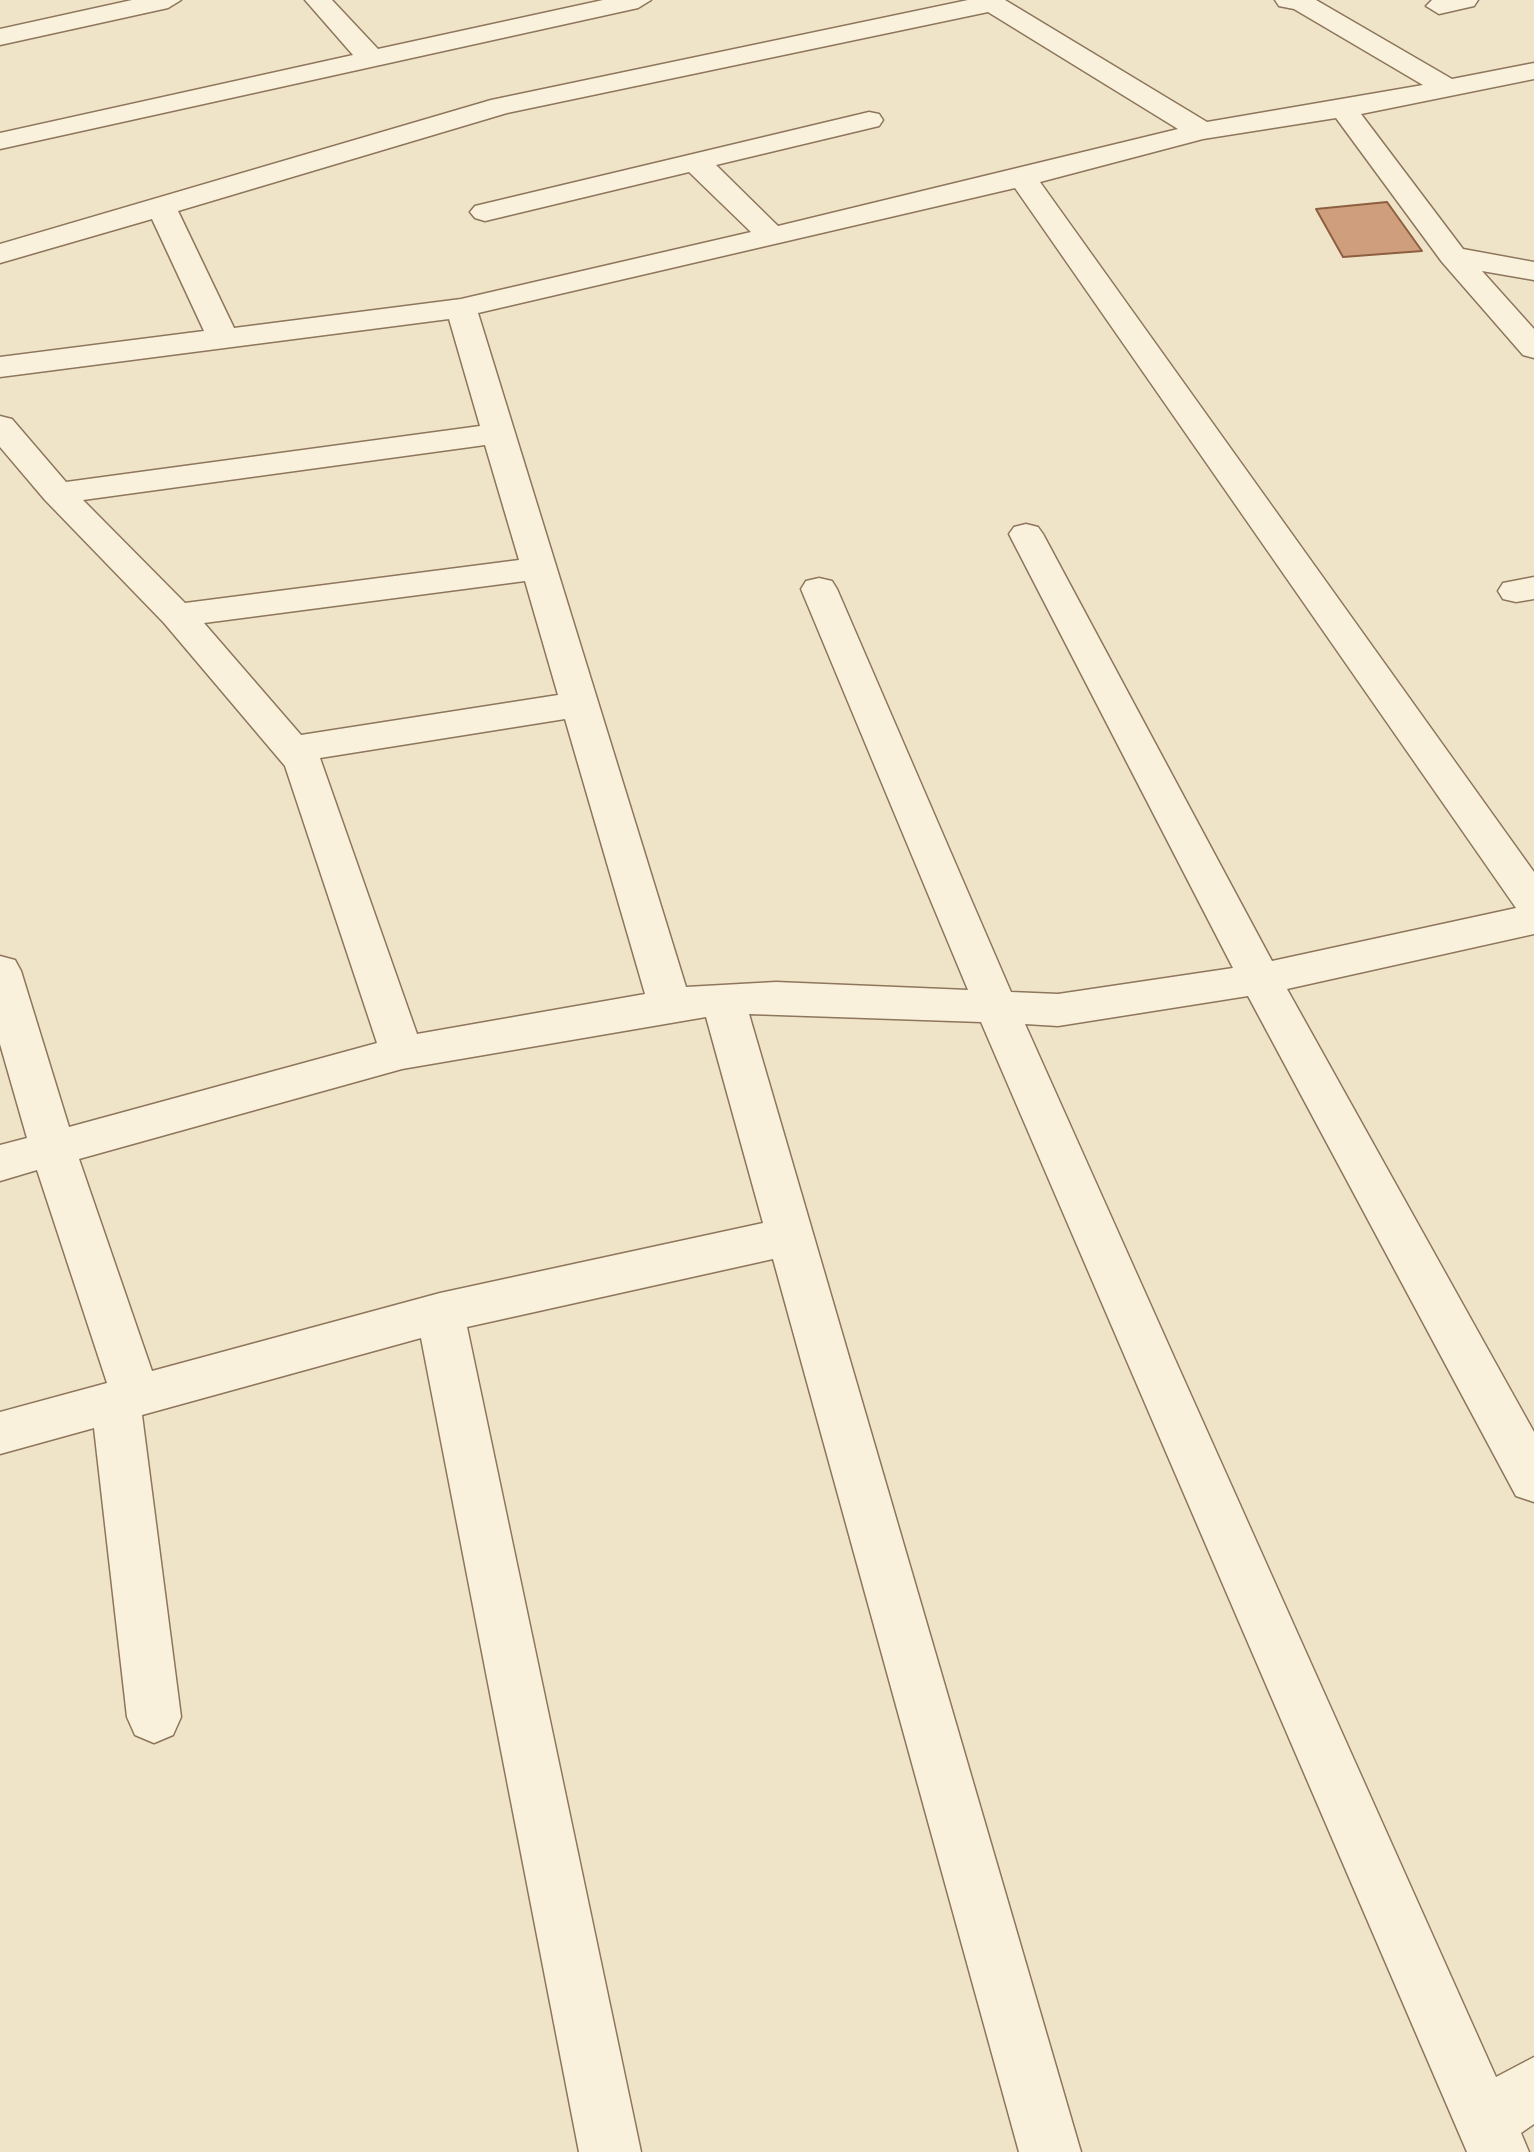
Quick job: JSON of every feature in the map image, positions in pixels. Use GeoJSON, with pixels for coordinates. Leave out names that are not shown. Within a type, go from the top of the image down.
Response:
{"type":"FeatureCollection","features":[{"type":"Feature","properties":{"kind":"street"},"geometry":{"type":"LineString","coordinates":[[0,37],[168,0]]}},
{"type":"Feature","properties":{"kind":"street"},"geometry":{"type":"LineString","coordinates":[[0,141],[371,58],[549,10],[638,0]]}},
{"type":"Feature","properties":{"kind":"street"},"geometry":{"type":"LineString","coordinates":[[1288,0],[1302,3],[1446,87]]}},
{"type":"Feature","properties":{"kind":"street"},"geometry":{"type":"LineString","coordinates":[[0,254],[501,106],[989,1],[1202,131]]}},
{"type":"Feature","properties":{"kind":"street"},"geometry":{"type":"LineString","coordinates":[[335,6],[371,58]]}},
{"type":"Feature","properties":{"kind":"street"},"geometry":{"type":"LineString","coordinates":[[0,367],[461,308],[1022,178],[1202,131],[1343,109],[1534,71]]}},
{"type":"Feature","properties":{"kind":"street"},"geometry":{"type":"LineString","coordinates":[[1343,109],[1453,256],[1534,348]]}},
{"type":"Feature","properties":{"kind":"street"},"geometry":{"type":"LineString","coordinates":[[485,212],[869,120]]}},
{"type":"Feature","properties":{"kind":"street"},"geometry":{"type":"LineString","coordinates":[[695,161],[772,236]]}},
{"type":"Feature","properties":{"kind":"street"},"geometry":{"type":"LineString","coordinates":[[1022,178],[1534,903]]}},
{"type":"Feature","properties":{"kind":"street"},"geometry":{"type":"LineString","coordinates":[[161,207],[224,340]]}},
{"type":"Feature","properties":{"kind":"street"},"geometry":{"type":"LineString","coordinates":[[1453,256],[1534,271]]}},
{"type":"Feature","properties":{"kind":"street"},"geometry":{"type":"LineString","coordinates":[[461,308],[670,1005]]}},
{"type":"Feature","properties":{"kind":"street"},"geometry":{"type":"LineString","coordinates":[[0,426],[57,493],[177,615],[303,762],[402,1053]]}},
{"type":"Feature","properties":{"kind":"street"},"geometry":{"type":"LineString","coordinates":[[57,493],[498,433]]}},
{"type":"Feature","properties":{"kind":"street"},"geometry":{"type":"LineString","coordinates":[[1026,534],[1260,979],[1534,1480]]}},
{"type":"Feature","properties":{"kind":"street"},"geometry":{"type":"LineString","coordinates":[[177,615],[539,568]]}},
{"type":"Feature","properties":{"kind":"street"},"geometry":{"type":"LineString","coordinates":[[819,589],[997,1009],[1492,2136],[1534,2087]]}},
{"type":"Feature","properties":{"kind":"street"},"geometry":{"type":"LineString","coordinates":[[293,749],[580,704]]}},
{"type":"Feature","properties":{"kind":"street"},"geometry":{"type":"LineString","coordinates":[[0,1163],[52,1146],[402,1053],[670,1005],[723,999],[1058,1010],[1260,979],[1534,919]]}},
{"type":"Feature","properties":{"kind":"street"},"geometry":{"type":"LineString","coordinates":[[0,971],[126,1399],[154,1717]]}},
{"type":"Feature","properties":{"kind":"street"},"geometry":{"type":"LineString","coordinates":[[723,999],[1050,2152]]}},
{"type":"Feature","properties":{"kind":"street"},"geometry":{"type":"LineString","coordinates":[[0,1433],[440,1313],[792,1236]]}},
{"type":"Feature","properties":{"kind":"street"},"geometry":{"type":"LineString","coordinates":[[440,1313],[610,2152]]}},
{"type":"Feature","properties":{"kind":"building"},"geometry":{"type":"Polygon","coordinates":[[[1387,202],[1422,251],[1343,257],[1316,209],[1387,202]]]}}]}
